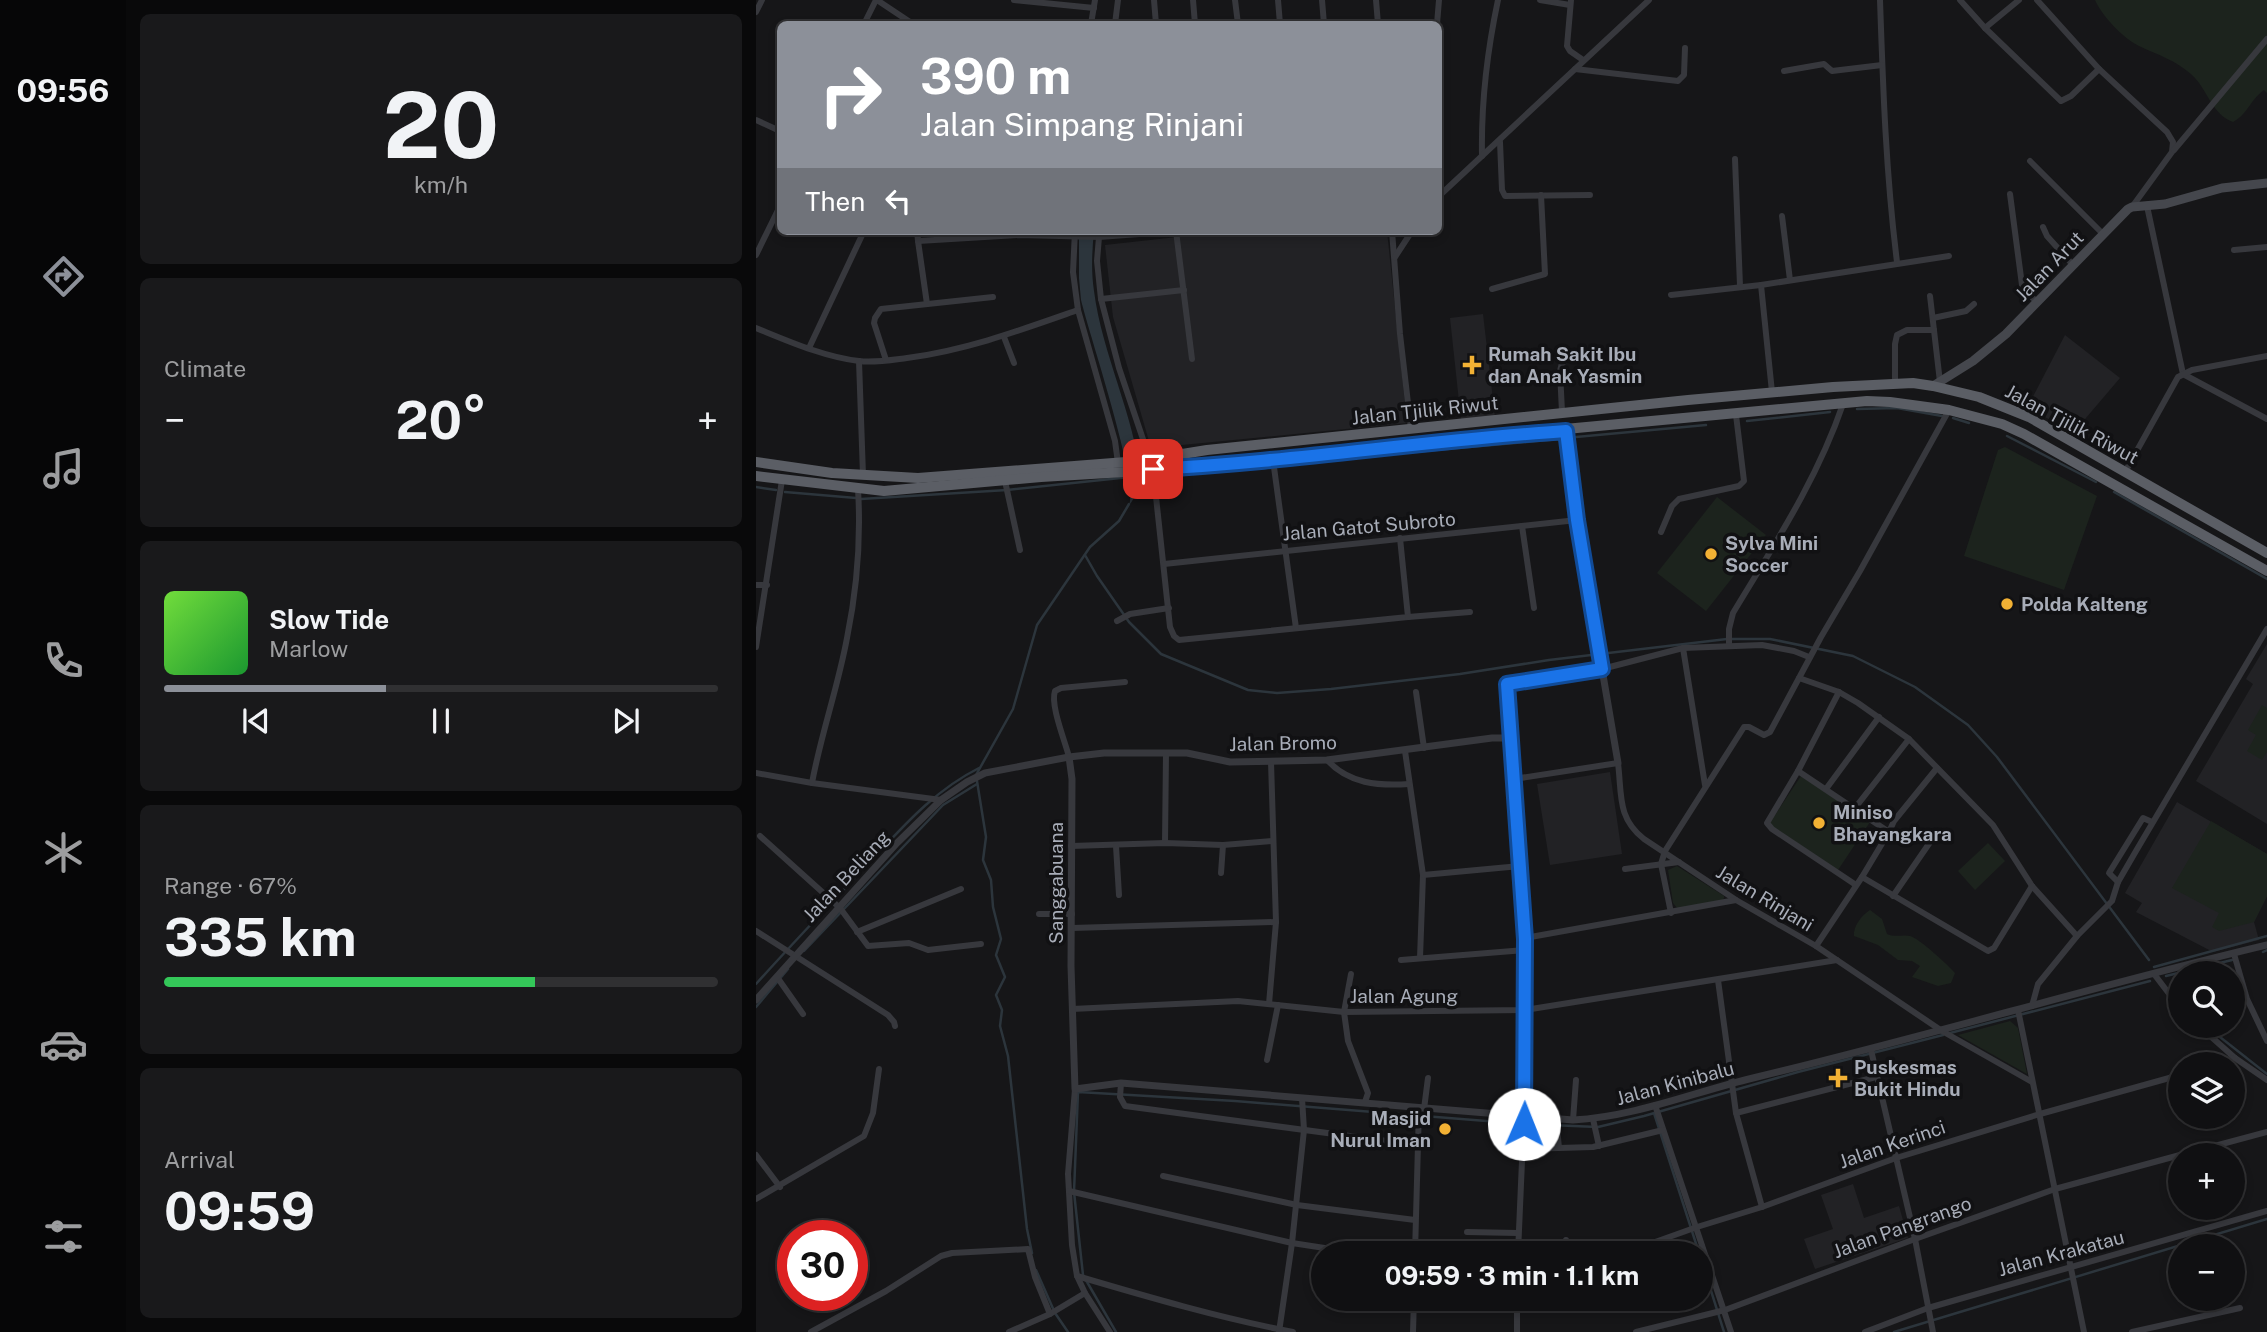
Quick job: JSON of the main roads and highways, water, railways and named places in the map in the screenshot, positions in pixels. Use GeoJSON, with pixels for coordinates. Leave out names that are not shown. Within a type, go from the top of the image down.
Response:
{"type":"FeatureCollection","features":[{"type":"Feature","properties":{"kind":"highway","name":"Jalan Tjilik Riwut"},"geometry":{"type":"LineString","coordinates":[[756,462],[863,475],[918,478],[1140,466],[1207,450],[1562,412],[1772,392],[1895,383],[1937,384],[2029,417],[2267,553]]}},
{"type":"Feature","properties":{"kind":"highway"},"geometry":{"type":"LineString","coordinates":[[1925,406],[1937,384]]}},
{"type":"Feature","properties":{"kind":"highway"},"geometry":{"type":"LineString","coordinates":[[1974,416],[1979,397]]}},
{"type":"Feature","properties":{"kind":"highway"},"geometry":{"type":"LineString","coordinates":[[1688,400],[1690,419]]}},
{"type":"Feature","properties":{"kind":"highway","name":"Jalan Tjilik Riwut"},"geometry":{"type":"LineString","coordinates":[[1152,464],[1273,460],[1512,435],[1843,404],[1891,402],[1949,410],[2002,424],[2045,444],[2267,571]]}},
{"type":"Feature","properties":{"kind":"highway","name":"Jalan Tjilik Riwut"},"geometry":{"type":"LineString","coordinates":[[756,476],[884,491],[1005,481],[1041,472]]}},
{"type":"Feature","properties":{"kind":"main road","name":"Jalan Arut"},"geometry":{"type":"LineString","coordinates":[[1937,384],[1973,361],[2037,303],[2132,207],[2147,206],[2222,188],[2267,183]]}},
{"type":"Feature","properties":{"kind":"waterway"},"geometry":{"type":"LineString","coordinates":[[1857,409],[1897,408],[1942,416]]}},
{"type":"Feature","properties":{"kind":"waterway"},"geometry":{"type":"LineString","coordinates":[[1747,421],[1830,412]]}},
{"type":"Feature","properties":{"kind":"waterway"},"geometry":{"type":"LineString","coordinates":[[1953,418],[1969,423]]}},
{"type":"Feature","properties":{"kind":"waterway"},"geometry":{"type":"LineString","coordinates":[[1576,437],[1706,425]]}},
{"type":"Feature","properties":{"kind":"waterway"},"geometry":{"type":"LineString","coordinates":[[2007,436],[2096,482]]}},
{"type":"Feature","properties":{"kind":"waterway"},"geometry":{"type":"LineString","coordinates":[[1278,464],[1560,439]]}},
{"type":"Feature","properties":{"kind":"waterway"},"geometry":{"type":"LineString","coordinates":[[861,499],[1007,490],[1130,477]]}},
{"type":"Feature","properties":{"kind":"waterway"},"geometry":{"type":"LineString","coordinates":[[756,487],[776,490]]}},
{"type":"Feature","properties":{"kind":"waterway"},"geometry":{"type":"LineString","coordinates":[[785,492],[856,498]]}},
{"type":"Feature","properties":{"kind":"waterway"},"geometry":{"type":"LineString","coordinates":[[2114,492],[2267,579]]}},
{"type":"Feature","properties":{"kind":"waterway"},"geometry":{"type":"LineString","coordinates":[[1032,1253],[1008,1056],[1000,1026],[1002,1010],[996,995],[1005,977],[996,955],[1001,939],[993,907],[991,880],[983,860],[986,837],[976,775],[1013,709],[1037,625],[1090,547],[1119,521],[1129,504]]}},
{"type":"Feature","properties":{"kind":"waterway"},"geometry":{"type":"LineString","coordinates":[[1085,555],[1129,622],[1161,654],[1248,690],[1277,693],[1331,689],[1727,639],[1770,639],[1853,656],[1915,687],[1968,725],[1997,757],[2149,960]]}},
{"type":"Feature","properties":{"kind":"waterway"},"geometry":{"type":"LineString","coordinates":[[756,984],[918,812],[962,777],[979,768]]}},
{"type":"Feature","properties":{"kind":"waterway"},"geometry":{"type":"LineString","coordinates":[[804,951],[943,805],[977,784]]}},
{"type":"Feature","properties":{"kind":"waterway"},"geometry":{"type":"LineString","coordinates":[[2154,967],[2267,936]]}},
{"type":"Feature","properties":{"kind":"waterway"},"geometry":{"type":"LineString","coordinates":[[2263,952],[2267,950]]}},
{"type":"Feature","properties":{"kind":"waterway"},"geometry":{"type":"LineString","coordinates":[[2166,976],[2232,960]]}},
{"type":"Feature","properties":{"kind":"waterway"},"geometry":{"type":"LineString","coordinates":[[756,1007],[788,969]]}},
{"type":"Feature","properties":{"kind":"waterway"},"geometry":{"type":"LineString","coordinates":[[1950,1033],[2150,981]]}},
{"type":"Feature","properties":{"kind":"waterway"},"geometry":{"type":"LineString","coordinates":[[1116,1332],[1083,1275],[1074,1192],[1078,1092],[1598,1127],[1943,1035]]}},
{"type":"Feature","properties":{"kind":"waterway"},"geometry":{"type":"LineString","coordinates":[[2221,1038],[2267,1074]]}},
{"type":"Feature","properties":{"kind":"waterway"},"geometry":{"type":"LineString","coordinates":[[1654,1113],[1695,1241]]}},
{"type":"Feature","properties":{"kind":"waterway"},"geometry":{"type":"LineString","coordinates":[[1894,1332],[2267,1219]]}},
{"type":"Feature","properties":{"kind":"waterway"},"geometry":{"type":"LineString","coordinates":[[1036,1270],[1055,1313],[1068,1332]]}},
{"type":"Feature","properties":{"kind":"waterway"},"geometry":{"type":"LineString","coordinates":[[1713,1297],[1724,1332]]}},
{"type":"Feature","properties":{"kind":"place","name":"Rumah Sakit Ibu dan Anak Yasmin"},"geometry":{"type":"Point","coordinates":[1472,365]}},
{"type":"Feature","properties":{"kind":"place","name":"Sylva Mini Soccer"},"geometry":{"type":"Point","coordinates":[1711,554]}},
{"type":"Feature","properties":{"kind":"place","name":"Polda Kalteng"},"geometry":{"type":"Point","coordinates":[2007,604]}},
{"type":"Feature","properties":{"kind":"place","name":"Miniso Bhayangkara"},"geometry":{"type":"Point","coordinates":[1819,823]}},
{"type":"Feature","properties":{"kind":"place","name":"Puskesmas Bukit Hindu"},"geometry":{"type":"Point","coordinates":[1838,1078]}},
{"type":"Feature","properties":{"kind":"place","name":"Masjid Nurul Iman"},"geometry":{"type":"Point","coordinates":[1445,1129]}}]}
